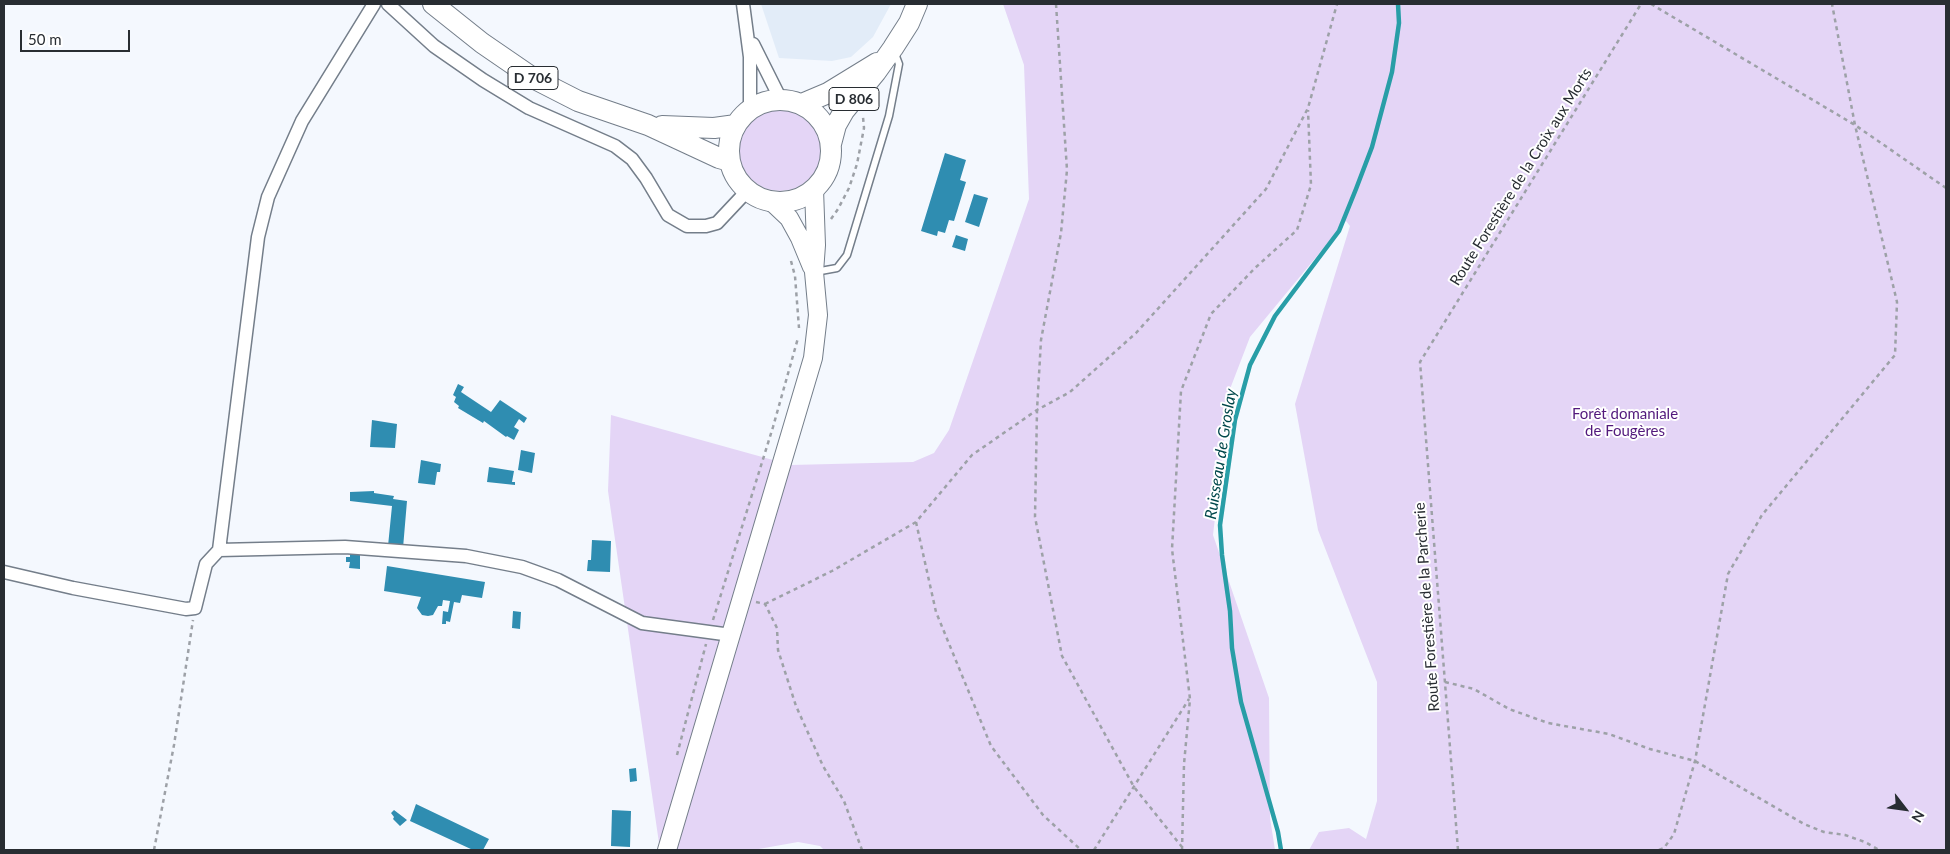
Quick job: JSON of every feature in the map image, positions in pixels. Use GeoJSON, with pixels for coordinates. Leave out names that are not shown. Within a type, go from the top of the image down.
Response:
{"type":"FeatureCollection","features":[{"type":"Feature","properties":{"kind":"main road","name":"D 706"},"geometry":{"type":"LineString","coordinates":[[433,4],[482,43],[533,78],[578,101],[648,125],[730,161]]}},
{"type":"Feature","properties":{"kind":"main road","name":"D 806"},"geometry":{"type":"LineString","coordinates":[[831,144],[836,125],[889,53],[909,23],[917,4]]}},
{"type":"Feature","properties":{"kind":"main road","name":"D 806"},"geometry":{"type":"LineString","coordinates":[[802,104],[834,90],[889,53]]}},
{"type":"Feature","properties":{"kind":"main road"},"geometry":{"type":"LineString","coordinates":[[781,100],[802,104],[814,113],[824,125],[831,144],[830,164],[826,173],[814,189],[793,200],[771,201],[760,198],[748,190],[736,177],[730,161],[729,146],[736,125],[750,109],[760,104],[781,100]]}},
{"type":"Feature","properties":{"kind":"main road","name":"D 706"},"geometry":{"type":"LineString","coordinates":[[648,125],[714,128],[736,125]]}},
{"type":"Feature","properties":{"kind":"main road"},"geometry":{"type":"LineString","coordinates":[[667,850],[813,358],[818,315],[814,272],[814,189]]}},
{"type":"Feature","properties":{"kind":"main road"},"geometry":{"type":"LineString","coordinates":[[771,201],[790,218],[814,272]]}},
{"type":"Feature","properties":{"kind":"street"},"geometry":{"type":"LineString","coordinates":[[4,572],[167,606],[186,609],[195,608],[206,564],[218,550],[258,237],[268,197],[302,121],[374,4]]}},
{"type":"Feature","properties":{"kind":"street"},"geometry":{"type":"LineString","coordinates":[[388,4],[434,46],[483,80],[529,108],[615,146],[637,166],[668,215],[687,226],[706,226],[717,223],[748,190]]}},
{"type":"Feature","properties":{"kind":"street"},"geometry":{"type":"LineString","coordinates":[[743,4],[748,33],[751,74],[750,109]]}},
{"type":"Feature","properties":{"kind":"street"},"geometry":{"type":"LineString","coordinates":[[748,33],[781,100]]}},
{"type":"Feature","properties":{"kind":"street"},"geometry":{"type":"LineString","coordinates":[[218,550],[345,546],[466,556],[522,567],[558,580],[642,623],[731,636]]}},
{"type":"Feature","properties":{"kind":"lane"},"geometry":{"type":"LineString","coordinates":[[814,272],[837,268],[847,256],[890,116],[899,64],[889,53]]}},
{"type":"Feature","properties":{"kind":"path"},"geometry":{"type":"LineString","coordinates":[[1056,4],[1067,170],[1061,233],[1041,340],[1037,410],[1035,517],[1062,656],[1134,787],[1182,849]]}},
{"type":"Feature","properties":{"kind":"path"},"geometry":{"type":"LineString","coordinates":[[740,600],[765,604],[832,571],[916,522],[972,455],[1037,410],[1070,392],[1136,333],[1266,189],[1308,108],[1337,4]]}},
{"type":"Feature","properties":{"kind":"path","name":"Route Forestière de la Croix aux Morts"},"geometry":{"type":"LineString","coordinates":[[1420,362],[1641,4]]}},
{"type":"Feature","properties":{"kind":"path"},"geometry":{"type":"LineString","coordinates":[[1650,4],[1855,125],[1946,188]]}},
{"type":"Feature","properties":{"kind":"path"},"geometry":{"type":"LineString","coordinates":[[1660,850],[1664,848],[1674,834],[1695,761],[1728,574],[1762,514],[1895,355],[1897,302],[1855,125],[1832,4]]}},
{"type":"Feature","properties":{"kind":"path"},"geometry":{"type":"LineString","coordinates":[[815,228],[831,218],[838,209],[849,188],[858,164],[864,128],[862,115],[852,102]]}},
{"type":"Feature","properties":{"kind":"path"},"geometry":{"type":"LineString","coordinates":[[1182,849],[1184,764],[1190,699],[1172,549],[1181,391],[1211,314],[1297,230],[1311,185],[1308,108]]}},
{"type":"Feature","properties":{"kind":"path"},"geometry":{"type":"LineString","coordinates":[[677,755],[709,632],[773,427],[800,332],[790,257]]}},
{"type":"Feature","properties":{"kind":"path","name":"Route Forestière de la Parcherie"},"geometry":{"type":"LineString","coordinates":[[1420,362],[1458,850]]}},
{"type":"Feature","properties":{"kind":"path"},"geometry":{"type":"LineString","coordinates":[[916,522],[936,612],[991,746],[1044,815],[1081,850]]}},
{"type":"Feature","properties":{"kind":"path"},"geometry":{"type":"LineString","coordinates":[[765,604],[778,628],[778,650],[796,706],[823,766],[844,801],[862,850]]}},
{"type":"Feature","properties":{"kind":"path"},"geometry":{"type":"LineString","coordinates":[[154,850],[174,745],[195,608]]}},
{"type":"Feature","properties":{"kind":"path"},"geometry":{"type":"LineString","coordinates":[[1445,682],[1474,689],[1510,709],[1548,723],[1610,734],[1650,749],[1695,761],[1804,824],[1824,832],[1845,835],[1865,842],[1879,850]]}},
{"type":"Feature","properties":{"kind":"path"},"geometry":{"type":"LineString","coordinates":[[1094,850],[1190,699]]}},
{"type":"Feature","properties":{"kind":"shaded area"},"geometry":{"type":"Polygon","coordinates":[[[761,4],[891,4],[873,37],[851,57],[832,61],[779,58],[761,4]]]}},
{"type":"Feature","properties":{"kind":"green space","name":"Forêt domaniale de Fougères"},"geometry":{"type":"Polygon","coordinates":[[[1003,4],[1946,4],[1946,850],[1309,850],[1319,832],[1349,828],[1366,839],[1377,801],[1377,682],[1318,530],[1295,404],[1350,226],[1346,221],[1250,337],[1230,389],[1213,535],[1269,698],[1270,818],[1275,850],[824,850],[820,846],[798,842],[753,850],[660,850],[608,491],[611,415],[791,465],[913,462],[934,453],[949,430],[1029,199],[1024,65],[1003,4]]]}},
{"type":"Feature","properties":{"kind":"green space"},"geometry":{"type":"Polygon","coordinates":[[[780,109],[796,112],[809,121],[818,134],[821,150],[818,166],[809,179],[796,188],[780,191],[764,188],[751,179],[742,166],[739,150],[742,134],[751,121],[764,112],[780,109]]]}},
{"type":"Feature","properties":{"kind":"building"},"geometry":{"type":"Polygon","coordinates":[[[945,153],[966,160],[960,180],[966,182],[954,221],[949,220],[945,233],[938,231],[937,236],[921,231],[945,153]]]}},
{"type":"Feature","properties":{"kind":"building"},"geometry":{"type":"Polygon","coordinates":[[[974,194],[988,198],[979,227],[965,222],[974,194]]]}},
{"type":"Feature","properties":{"kind":"building"},"geometry":{"type":"Polygon","coordinates":[[[956,235],[968,239],[965,251],[952,247],[956,235]]]}},
{"type":"Feature","properties":{"kind":"building"},"geometry":{"type":"Polygon","coordinates":[[[458,384],[464,387],[461,392],[491,412],[500,400],[527,418],[524,423],[519,419],[514,427],[519,430],[514,440],[506,437],[484,421],[483,423],[458,408],[459,406],[454,402],[456,397],[453,395],[458,384]]]}},
{"type":"Feature","properties":{"kind":"building"},"geometry":{"type":"Polygon","coordinates":[[[372,420],[397,424],[395,448],[370,447],[372,420]]]}},
{"type":"Feature","properties":{"kind":"building"},"geometry":{"type":"Polygon","coordinates":[[[521,450],[535,453],[532,473],[518,470],[521,450]]]}},
{"type":"Feature","properties":{"kind":"building"},"geometry":{"type":"Polygon","coordinates":[[[421,460],[441,464],[440,472],[437,472],[435,485],[418,483],[421,460]]]}},
{"type":"Feature","properties":{"kind":"building"},"geometry":{"type":"Polygon","coordinates":[[[489,467],[514,471],[512,482],[515,482],[515,485],[487,482],[489,467]]]}},
{"type":"Feature","properties":{"kind":"building"},"geometry":{"type":"Polygon","coordinates":[[[374,491],[374,493],[394,496],[393,499],[407,501],[403,548],[388,546],[392,506],[350,501],[350,492],[374,491]]]}},
{"type":"Feature","properties":{"kind":"building"},"geometry":{"type":"Polygon","coordinates":[[[592,540],[611,541],[610,572],[587,571],[588,560],[591,560],[592,540]]]}},
{"type":"Feature","properties":{"kind":"building"},"geometry":{"type":"Polygon","coordinates":[[[350,554],[360,555],[360,569],[349,568],[350,562],[346,562],[346,557],[350,557],[350,554]]]}},
{"type":"Feature","properties":{"kind":"building"},"geometry":{"type":"Polygon","coordinates":[[[387,566],[485,582],[482,598],[462,595],[460,603],[454,602],[450,622],[446,621],[446,624],[442,624],[443,611],[448,612],[450,601],[443,600],[442,606],[438,606],[433,615],[422,615],[417,608],[421,597],[384,591],[387,566]]]}},
{"type":"Feature","properties":{"kind":"building"},"geometry":{"type":"Polygon","coordinates":[[[513,611],[521,612],[520,629],[512,628],[513,611]]]}},
{"type":"Feature","properties":{"kind":"building"},"geometry":{"type":"Polygon","coordinates":[[[636,768],[637,781],[630,782],[629,769],[636,768]]]}},
{"type":"Feature","properties":{"kind":"building"},"geometry":{"type":"Polygon","coordinates":[[[416,804],[489,839],[483,850],[473,850],[410,821],[416,804]]]}},
{"type":"Feature","properties":{"kind":"building"},"geometry":{"type":"Polygon","coordinates":[[[394,810],[407,820],[400,826],[393,819],[394,817],[391,813],[394,810]]]}},
{"type":"Feature","properties":{"kind":"building"},"geometry":{"type":"Polygon","coordinates":[[[612,810],[631,811],[630,847],[611,846],[612,810]]]}},
{"type":"Feature","properties":{"kind":"waterway","name":"Ruisseau de Groslay"},"geometry":{"type":"LineString","coordinates":[[1281,850],[1278,832],[1241,702],[1232,648],[1230,611],[1220,525],[1235,420],[1250,365],[1275,316],[1339,231],[1372,147],[1392,72],[1399,23],[1398,4]]}}]}
